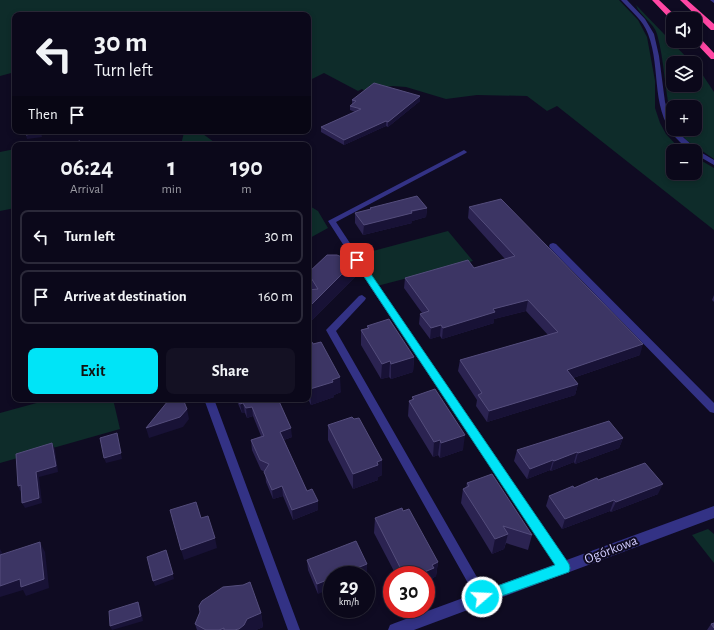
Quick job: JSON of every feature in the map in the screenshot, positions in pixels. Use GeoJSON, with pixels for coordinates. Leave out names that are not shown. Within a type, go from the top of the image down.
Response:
{"type":"FeatureCollection","features":[{"type":"Feature","properties":{"kind":"highway"},"geometry":{"type":"LineString","coordinates":[[656,0],[668,12]]}},
{"type":"Feature","properties":{"kind":"highway"},"geometry":{"type":"LineString","coordinates":[[683,0],[714,28]]}},
{"type":"Feature","properties":{"kind":"highway"},"geometry":{"type":"LineString","coordinates":[[702,45],[714,57]]}},
{"type":"Feature","properties":{"kind":"street"},"geometry":{"type":"LineString","coordinates":[[702,155],[714,163]]}},
{"type":"Feature","properties":{"kind":"street","name":"Ogórkowa"},"geometry":{"type":"LineString","coordinates":[[395,630],[714,512]]}},
{"type":"Feature","properties":{"kind":"lane"},"geometry":{"type":"LineString","coordinates":[[624,0],[640,17],[650,33],[656,56],[663,101],[669,123],[680,138],[687,144]]}},
{"type":"Feature","properties":{"kind":"lane"},"geometry":{"type":"LineString","coordinates":[[464,152],[332,221],[374,286],[564,568]]}},
{"type":"Feature","properties":{"kind":"lane"},"geometry":{"type":"LineString","coordinates":[[554,246],[714,409]]}},
{"type":"Feature","properties":{"kind":"lane"},"geometry":{"type":"LineString","coordinates":[[362,298],[331,330],[482,597]]}},
{"type":"Feature","properties":{"kind":"lane"},"geometry":{"type":"LineString","coordinates":[[210,402],[294,630]]}},
{"type":"Feature","properties":{"kind":"green space"},"geometry":{"type":"Polygon","coordinates":[[[0,0],[619,0],[638,20],[647,37],[655,81],[655,108],[666,136],[668,136],[675,144],[666,144],[666,180],[702,180],[702,161],[714,168],[714,230],[557,106],[547,111],[527,96],[477,95],[446,99],[406,87],[392,86],[368,93],[362,89],[358,91],[324,73],[311,80],[311,12],[12,12],[12,73],[0,76],[0,0]]]}},
{"type":"Feature","properties":{"kind":"green space"},"geometry":{"type":"Polygon","coordinates":[[[636,5],[666,36],[666,48],[678,48],[685,56],[666,56],[666,89],[662,55],[657,34],[653,26],[636,5]]]}},
{"type":"Feature","properties":{"kind":"green space"},"geometry":{"type":"Polygon","coordinates":[[[702,74],[714,92],[714,159],[702,151],[702,144],[692,144],[683,136],[702,136],[702,100],[667,100],[666,92],[702,92],[702,74]]]}},
{"type":"Feature","properties":{"kind":"green space"},"geometry":{"type":"Polygon","coordinates":[[[184,134],[203,134],[214,142],[182,142],[184,134]]]}},
{"type":"Feature","properties":{"kind":"green space"},"geometry":{"type":"Polygon","coordinates":[[[12,150],[12,209],[0,211],[0,152],[12,150]]]}},
{"type":"Feature","properties":{"kind":"green space"},"geometry":{"type":"Polygon","coordinates":[[[311,207],[318,211],[328,228],[311,237],[311,207]]]}},
{"type":"Feature","properties":{"kind":"green space"},"geometry":{"type":"Polygon","coordinates":[[[448,231],[473,261],[377,286],[358,255],[448,231]]]}},
{"type":"Feature","properties":{"kind":"green space"},"geometry":{"type":"Polygon","coordinates":[[[40,402],[114,402],[120,429],[0,463],[0,413],[40,402]]]}},
{"type":"Feature","properties":{"kind":"green space"},"geometry":{"type":"Polygon","coordinates":[[[708,529],[714,534],[714,563],[692,535],[708,529]]]}},
{"type":"Feature","properties":{"kind":"building"},"geometry":{"type":"Polygon","coordinates":[[[374,83],[420,96],[388,122],[386,121],[344,140],[321,127],[361,109],[350,106],[356,101],[352,100],[374,83]]]}},
{"type":"Feature","properties":{"kind":"building"},"geometry":{"type":"Polygon","coordinates":[[[417,196],[427,208],[411,211],[412,213],[364,225],[355,213],[371,209],[370,208],[417,196]]]}},
{"type":"Feature","properties":{"kind":"building"},"geometry":{"type":"Polygon","coordinates":[[[501,199],[643,344],[567,370],[578,384],[489,411],[478,395],[482,393],[460,360],[558,332],[528,300],[493,309],[495,312],[443,328],[441,325],[431,328],[420,314],[429,311],[405,278],[468,260],[474,268],[515,256],[469,207],[501,199]]]}},
{"type":"Feature","properties":{"kind":"building"},"geometry":{"type":"Polygon","coordinates":[[[327,255],[337,255],[354,262],[311,305],[311,290],[318,289],[311,278],[311,270],[327,255]]]}},
{"type":"Feature","properties":{"kind":"building"},"geometry":{"type":"Polygon","coordinates":[[[389,319],[414,357],[391,364],[390,361],[382,364],[361,330],[369,328],[367,326],[389,319]]]}},
{"type":"Feature","properties":{"kind":"building"},"geometry":{"type":"Polygon","coordinates":[[[311,342],[313,344],[321,342],[340,377],[332,380],[333,382],[311,389],[311,342]]]}},
{"type":"Feature","properties":{"kind":"building"},"geometry":{"type":"Polygon","coordinates":[[[435,389],[465,435],[441,443],[440,440],[434,442],[409,401],[414,399],[412,397],[435,389]]]}},
{"type":"Feature","properties":{"kind":"building"},"geometry":{"type":"Polygon","coordinates":[[[167,402],[184,402],[187,409],[180,417],[146,428],[167,402]]]}},
{"type":"Feature","properties":{"kind":"building"},"geometry":{"type":"Polygon","coordinates":[[[239,402],[279,402],[291,428],[280,432],[307,491],[312,489],[318,501],[292,510],[282,486],[272,490],[264,472],[269,464],[260,460],[251,440],[264,436],[252,407],[246,408],[243,403],[240,404],[239,402]]]}},
{"type":"Feature","properties":{"kind":"building"},"geometry":{"type":"Polygon","coordinates":[[[352,417],[354,419],[359,418],[382,460],[377,462],[378,465],[353,474],[328,425],[352,417]]]}},
{"type":"Feature","properties":{"kind":"building"},"geometry":{"type":"Polygon","coordinates":[[[609,421],[623,438],[578,453],[577,452],[554,461],[553,460],[530,469],[517,450],[609,421]]]}},
{"type":"Feature","properties":{"kind":"building"},"geometry":{"type":"Polygon","coordinates":[[[117,433],[121,453],[104,458],[100,438],[117,433]]]}},
{"type":"Feature","properties":{"kind":"building"},"geometry":{"type":"Polygon","coordinates":[[[52,443],[56,466],[36,472],[39,498],[22,503],[21,485],[18,486],[16,454],[52,443]]]}},
{"type":"Feature","properties":{"kind":"building"},"geometry":{"type":"Polygon","coordinates":[[[645,463],[663,484],[616,502],[614,500],[565,519],[549,496],[573,486],[574,488],[597,478],[598,480],[645,463]]]}},
{"type":"Feature","properties":{"kind":"building"},"geometry":{"type":"Polygon","coordinates":[[[492,474],[532,535],[503,526],[508,534],[495,539],[463,489],[469,486],[467,483],[492,474]]]}},
{"type":"Feature","properties":{"kind":"building"},"geometry":{"type":"Polygon","coordinates":[[[196,502],[201,518],[208,516],[215,538],[181,550],[170,510],[196,502]]]}},
{"type":"Feature","properties":{"kind":"building"},"geometry":{"type":"Polygon","coordinates":[[[402,508],[403,511],[409,509],[438,562],[432,565],[433,566],[399,566],[375,518],[402,508]]]}},
{"type":"Feature","properties":{"kind":"building"},"geometry":{"type":"Polygon","coordinates":[[[356,541],[367,564],[362,566],[323,566],[323,582],[317,584],[307,560],[356,541]]]}},
{"type":"Feature","properties":{"kind":"building"},"geometry":{"type":"Polygon","coordinates":[[[40,542],[44,579],[21,587],[20,579],[0,586],[0,555],[40,542]]]}},
{"type":"Feature","properties":{"kind":"building"},"geometry":{"type":"Polygon","coordinates":[[[166,550],[173,574],[153,581],[147,557],[166,550]]]}},
{"type":"Feature","properties":{"kind":"building"},"geometry":{"type":"Polygon","coordinates":[[[250,582],[261,613],[247,619],[244,625],[239,629],[234,630],[224,630],[224,628],[219,630],[206,630],[195,624],[200,612],[199,606],[202,601],[223,587],[243,585],[250,582]]]}},
{"type":"Feature","properties":{"kind":"building"},"geometry":{"type":"Polygon","coordinates":[[[138,602],[141,616],[110,626],[109,611],[138,602]]]}},
{"type":"Feature","properties":{"kind":"route"},"geometry":{"type":"LineString","coordinates":[[357,260],[564,568],[482,597]]}}]}
